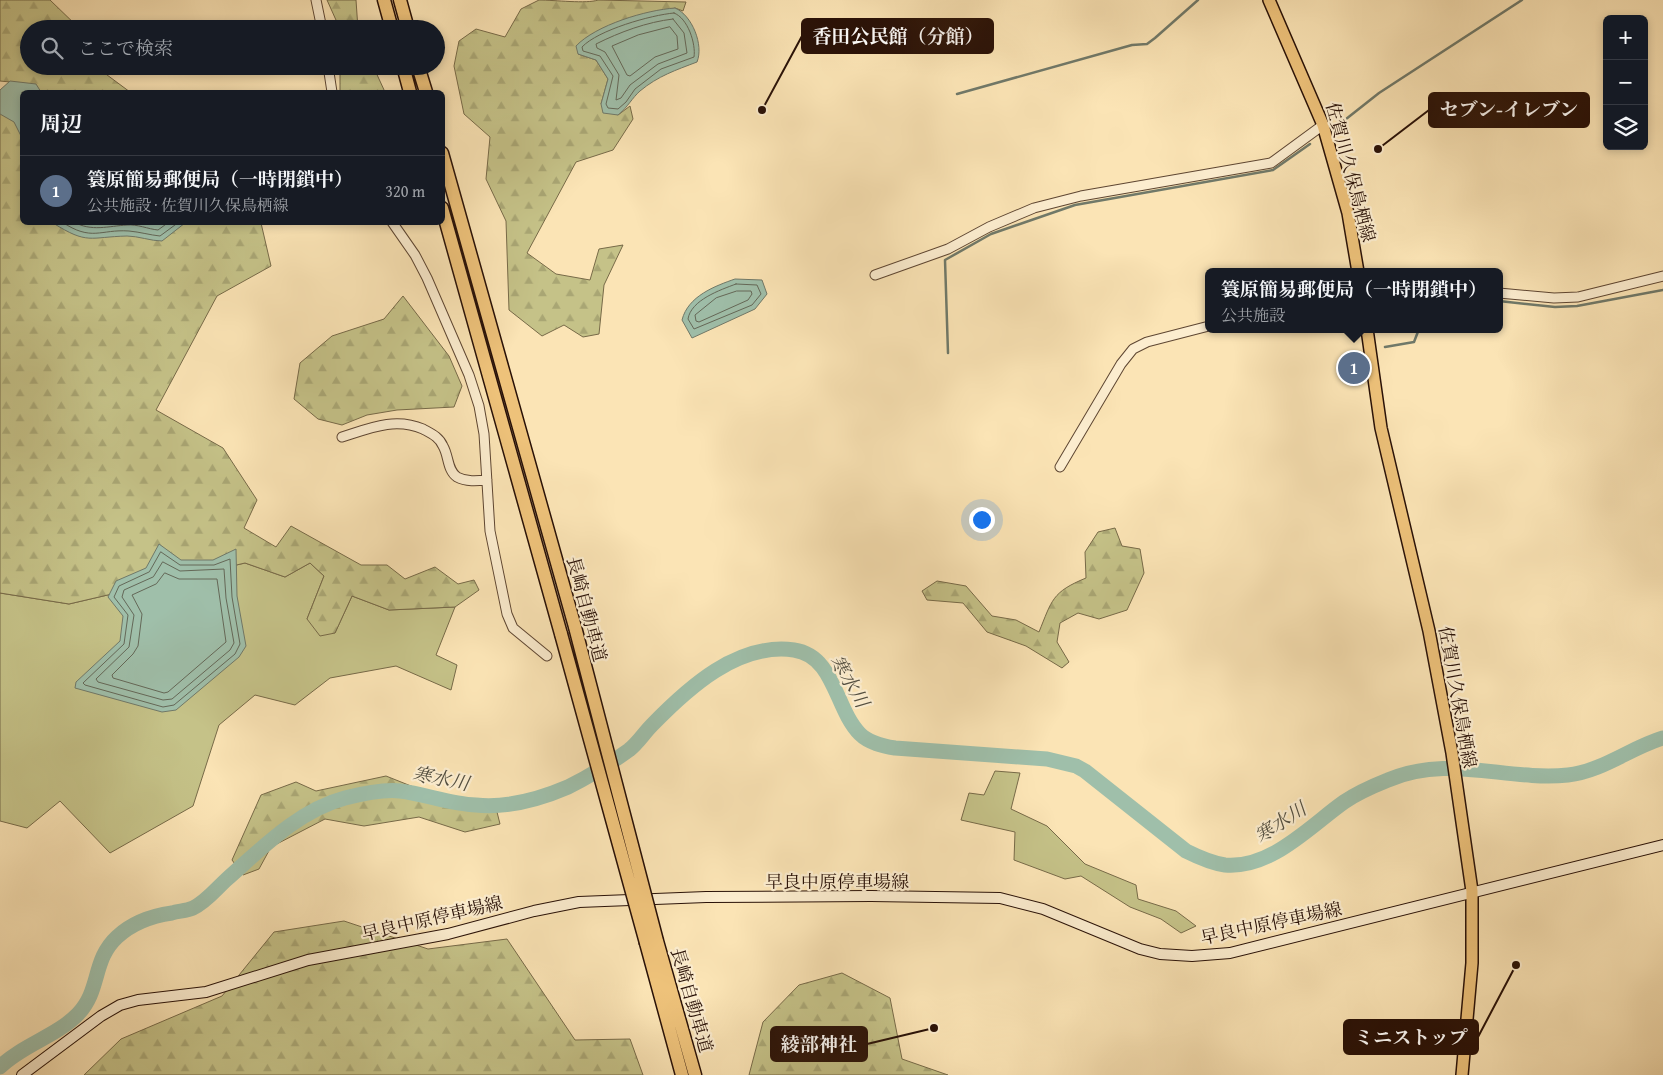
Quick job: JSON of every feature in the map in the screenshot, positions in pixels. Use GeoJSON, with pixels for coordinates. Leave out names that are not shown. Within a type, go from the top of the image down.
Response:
{"type":"FeatureCollection","features":[{"type":"Feature","properties":{"kind":"highway"},"geometry":{"type":"LineString","coordinates":[[384,0],[390,20]]}},
{"type":"Feature","properties":{"kind":"highway"},"geometry":{"type":"LineString","coordinates":[[400,0],[406,20]]}},
{"type":"Feature","properties":{"kind":"highway"},"geometry":{"type":"LineString","coordinates":[[405,75],[409,90]]}},
{"type":"Feature","properties":{"kind":"highway"},"geometry":{"type":"LineString","coordinates":[[421,75],[425,90]]}},
{"type":"Feature","properties":{"kind":"highway","name":"長崎自動車道"},"geometry":{"type":"LineString","coordinates":[[445,164],[575,627],[652,942],[682,1075]]}},
{"type":"Feature","properties":{"kind":"highway","name":"長崎自動車道"},"geometry":{"type":"LineString","coordinates":[[445,219],[561,634],[652,942],[695,1075]]}},
{"type":"Feature","properties":{"kind":"main road","name":"佐賀川久保鳥栖線"},"geometry":{"type":"LineString","coordinates":[[1269,0],[1323,125],[1348,213],[1357,268]]}},
{"type":"Feature","properties":{"kind":"main road","name":"佐賀川久保鳥栖線"},"geometry":{"type":"LineString","coordinates":[[1368,333],[1382,428],[1429,631],[1452,753],[1472,891],[1472,963],[1462,1075]]}},
{"type":"Feature","properties":{"kind":"main road","name":"早良中原停車場線"},"geometry":{"type":"LineString","coordinates":[[22,1075],[101,1016],[120,1005],[138,1000],[206,992],[308,960],[448,934],[534,911],[579,902],[706,897],[871,896],[1000,898],[1043,909],[1140,949],[1160,954],[1192,956],[1230,952],[1663,845]]}},
{"type":"Feature","properties":{"kind":"street"},"geometry":{"type":"LineString","coordinates":[[316,0],[320,20]]}},
{"type":"Feature","properties":{"kind":"street"},"geometry":{"type":"LineString","coordinates":[[329,75],[332,90]]}},
{"type":"Feature","properties":{"kind":"street"},"geometry":{"type":"LineString","coordinates":[[875,274],[948,249],[989,227],[1034,208],[1081,196],[1271,163],[1323,125]]}},
{"type":"Feature","properties":{"kind":"street"},"geometry":{"type":"LineString","coordinates":[[394,225],[415,255],[427,278],[475,390],[484,434],[490,531],[507,614],[513,628],[547,656]]}},
{"type":"Feature","properties":{"kind":"street"},"geometry":{"type":"LineString","coordinates":[[1503,293],[1554,298],[1578,297],[1663,276]]}},
{"type":"Feature","properties":{"kind":"street"},"geometry":{"type":"LineString","coordinates":[[1060,467],[1122,364],[1133,350],[1147,342],[1205,327]]}},
{"type":"Feature","properties":{"kind":"street"},"geometry":{"type":"LineString","coordinates":[[342,437],[380,424],[414,425],[434,434],[441,442],[450,467],[456,476],[463,480],[487,480]]}},
{"type":"Feature","properties":{"kind":"green space"},"geometry":{"type":"Polygon","coordinates":[[[0,0],[50,0],[71,20],[20,20],[20,75],[107,75],[127,90],[20,90],[10,82],[0,81],[0,0]]]}},
{"type":"Feature","properties":{"kind":"green space"},"geometry":{"type":"Polygon","coordinates":[[[327,0],[356,0],[357,20],[336,20],[327,0]]]}},
{"type":"Feature","properties":{"kind":"green space"},"geometry":{"type":"Polygon","coordinates":[[[539,0],[686,2],[683,11],[675,8],[601,30],[578,54],[596,60],[608,79],[601,104],[618,115],[630,106],[633,119],[613,150],[576,162],[527,253],[556,274],[590,280],[599,249],[623,245],[604,285],[599,334],[583,337],[564,325],[542,336],[509,310],[506,221],[486,179],[490,137],[464,114],[454,66],[459,41],[476,29],[505,37],[521,9],[539,0]]]}},
{"type":"Feature","properties":{"kind":"green space"},"geometry":{"type":"Polygon","coordinates":[[[340,75],[377,75],[384,90],[340,90],[340,75]]]}},
{"type":"Feature","properties":{"kind":"green space"},"geometry":{"type":"Polygon","coordinates":[[[0,111],[20,111],[20,225],[261,225],[271,266],[217,296],[156,410],[223,448],[257,500],[244,528],[276,547],[291,526],[361,565],[387,565],[405,579],[435,567],[458,584],[474,580],[479,590],[455,607],[389,610],[352,596],[335,633],[320,636],[307,619],[324,576],[310,563],[285,577],[245,563],[69,604],[0,593],[0,111]]]}},
{"type":"Feature","properties":{"kind":"green space"},"geometry":{"type":"Polygon","coordinates":[[[403,296],[449,356],[462,386],[454,407],[397,410],[367,415],[342,425],[318,419],[294,399],[300,363],[332,336],[384,319],[403,296]]]}},
{"type":"Feature","properties":{"kind":"green space"},"geometry":{"type":"Polygon","coordinates":[[[1115,528],[1122,546],[1140,549],[1144,573],[1127,610],[1099,619],[1078,613],[1060,623],[1057,642],[1069,662],[1062,668],[1026,646],[987,632],[963,603],[927,600],[922,591],[937,581],[966,586],[992,616],[1016,620],[1039,632],[1055,598],[1066,588],[1086,578],[1085,552],[1098,532],[1115,528]]]}},
{"type":"Feature","properties":{"kind":"green space"},"geometry":{"type":"Polygon","coordinates":[[[245,563],[285,577],[310,563],[324,576],[307,619],[335,633],[352,596],[389,610],[455,607],[436,655],[457,665],[451,690],[396,666],[330,678],[295,705],[255,695],[219,725],[193,806],[110,853],[60,801],[27,828],[0,821],[0,593],[69,604],[245,563]]]}},
{"type":"Feature","properties":{"kind":"green space"},"geometry":{"type":"Polygon","coordinates":[[[995,771],[1020,773],[1011,809],[1047,826],[1085,864],[1136,885],[1138,899],[1176,911],[1196,926],[1181,933],[1161,919],[1130,907],[1081,876],[1065,879],[1014,860],[1015,832],[961,820],[969,793],[984,795],[995,771]]]}},
{"type":"Feature","properties":{"kind":"green space"},"geometry":{"type":"Polygon","coordinates":[[[386,776],[471,810],[497,812],[500,824],[465,832],[419,817],[364,826],[325,819],[271,847],[259,869],[243,875],[232,860],[261,795],[296,782],[316,791],[386,776]]]}},
{"type":"Feature","properties":{"kind":"green space"},"geometry":{"type":"Polygon","coordinates":[[[344,921],[428,949],[507,939],[575,1040],[630,1039],[643,1075],[84,1075],[121,1039],[222,996],[274,932],[344,921]]]}},
{"type":"Feature","properties":{"kind":"green space"},"geometry":{"type":"Polygon","coordinates":[[[842,973],[890,998],[902,1059],[948,1075],[749,1075],[763,1022],[799,985],[842,973]]]}},
{"type":"Feature","properties":{"kind":"water"},"geometry":{"type":"Polygon","coordinates":[[[675,8],[687,17],[695,31],[699,47],[697,62],[654,81],[637,94],[618,115],[603,113],[601,104],[608,79],[596,60],[578,54],[576,46],[585,38],[608,25],[636,15],[675,8]]]}},
{"type":"Feature","properties":{"kind":"water"},"geometry":{"type":"Polygon","coordinates":[[[10,81],[36,84],[40,90],[20,90],[20,134],[14,122],[0,114],[0,90],[10,81]]]}},
{"type":"Feature","properties":{"kind":"water"},"geometry":{"type":"Polygon","coordinates":[[[56,225],[182,225],[162,241],[127,236],[89,238],[56,225]]]}},
{"type":"Feature","properties":{"kind":"water"},"geometry":{"type":"Polygon","coordinates":[[[735,279],[762,280],[767,294],[755,309],[692,338],[682,320],[690,304],[703,293],[735,279]]]}},
{"type":"Feature","properties":{"kind":"water"},"geometry":{"type":"Polygon","coordinates":[[[159,544],[181,560],[213,560],[236,549],[237,596],[246,646],[239,657],[176,710],[162,712],[75,688],[76,682],[120,641],[123,616],[108,597],[116,581],[146,568],[159,544]]]}},
{"type":"Feature","properties":{"kind":"waterway"},"geometry":{"type":"LineString","coordinates":[[957,94],[1132,45],[1147,44],[1198,0]]}},
{"type":"Feature","properties":{"kind":"waterway"},"geometry":{"type":"LineString","coordinates":[[1341,123],[1379,93],[1522,0]]}},
{"type":"Feature","properties":{"kind":"waterway"},"geometry":{"type":"LineString","coordinates":[[948,353],[945,260],[991,234],[1075,205],[1273,170],[1310,144]]}},
{"type":"Feature","properties":{"kind":"waterway"},"geometry":{"type":"LineString","coordinates":[[1503,301],[1555,307],[1577,306],[1663,290]]}},
{"type":"Feature","properties":{"kind":"waterway"},"geometry":{"type":"LineString","coordinates":[[1385,347],[1414,342],[1417,333]]}},
{"type":"Feature","properties":{"kind":"waterway","name":"寒水川"},"geometry":{"type":"LineString","coordinates":[[0,1067],[9,1059],[70,1022],[78,1014],[90,995],[104,955],[109,946],[123,932],[150,918],[188,910],[198,905],[207,899],[267,843],[296,821],[312,812],[345,798],[386,791],[409,792],[447,801],[487,806],[523,802],[557,791],[591,774],[629,750],[681,697],[716,671],[734,660],[753,653],[773,649],[794,650],[808,654],[818,662],[833,685],[852,723],[860,734],[872,742],[895,748],[1047,759],[1076,766],[1085,771],[1186,851],[1200,858],[1225,865],[1242,864],[1274,853],[1304,834],[1354,796],[1382,782],[1411,773],[1433,769],[1455,769],[1522,775],[1568,775],[1593,769],[1663,738]]}},
{"type":"Feature","properties":{"kind":"place","name":"香田公民館（分館）"},"geometry":{"type":"Point","coordinates":[762,110]}},
{"type":"Feature","properties":{"kind":"place","name":"セブン-イレブン"},"geometry":{"type":"Point","coordinates":[1378,149]}},
{"type":"Feature","properties":{"kind":"place","name":"簑原簡易郵便局（一時閉鎖中）"},"geometry":{"type":"Point","coordinates":[1354,368]}},
{"type":"Feature","properties":{"kind":"place","name":"ミニストップ"},"geometry":{"type":"Point","coordinates":[1516,965]}},
{"type":"Feature","properties":{"kind":"place","name":"綾部神社"},"geometry":{"type":"Point","coordinates":[934,1028]}}]}
